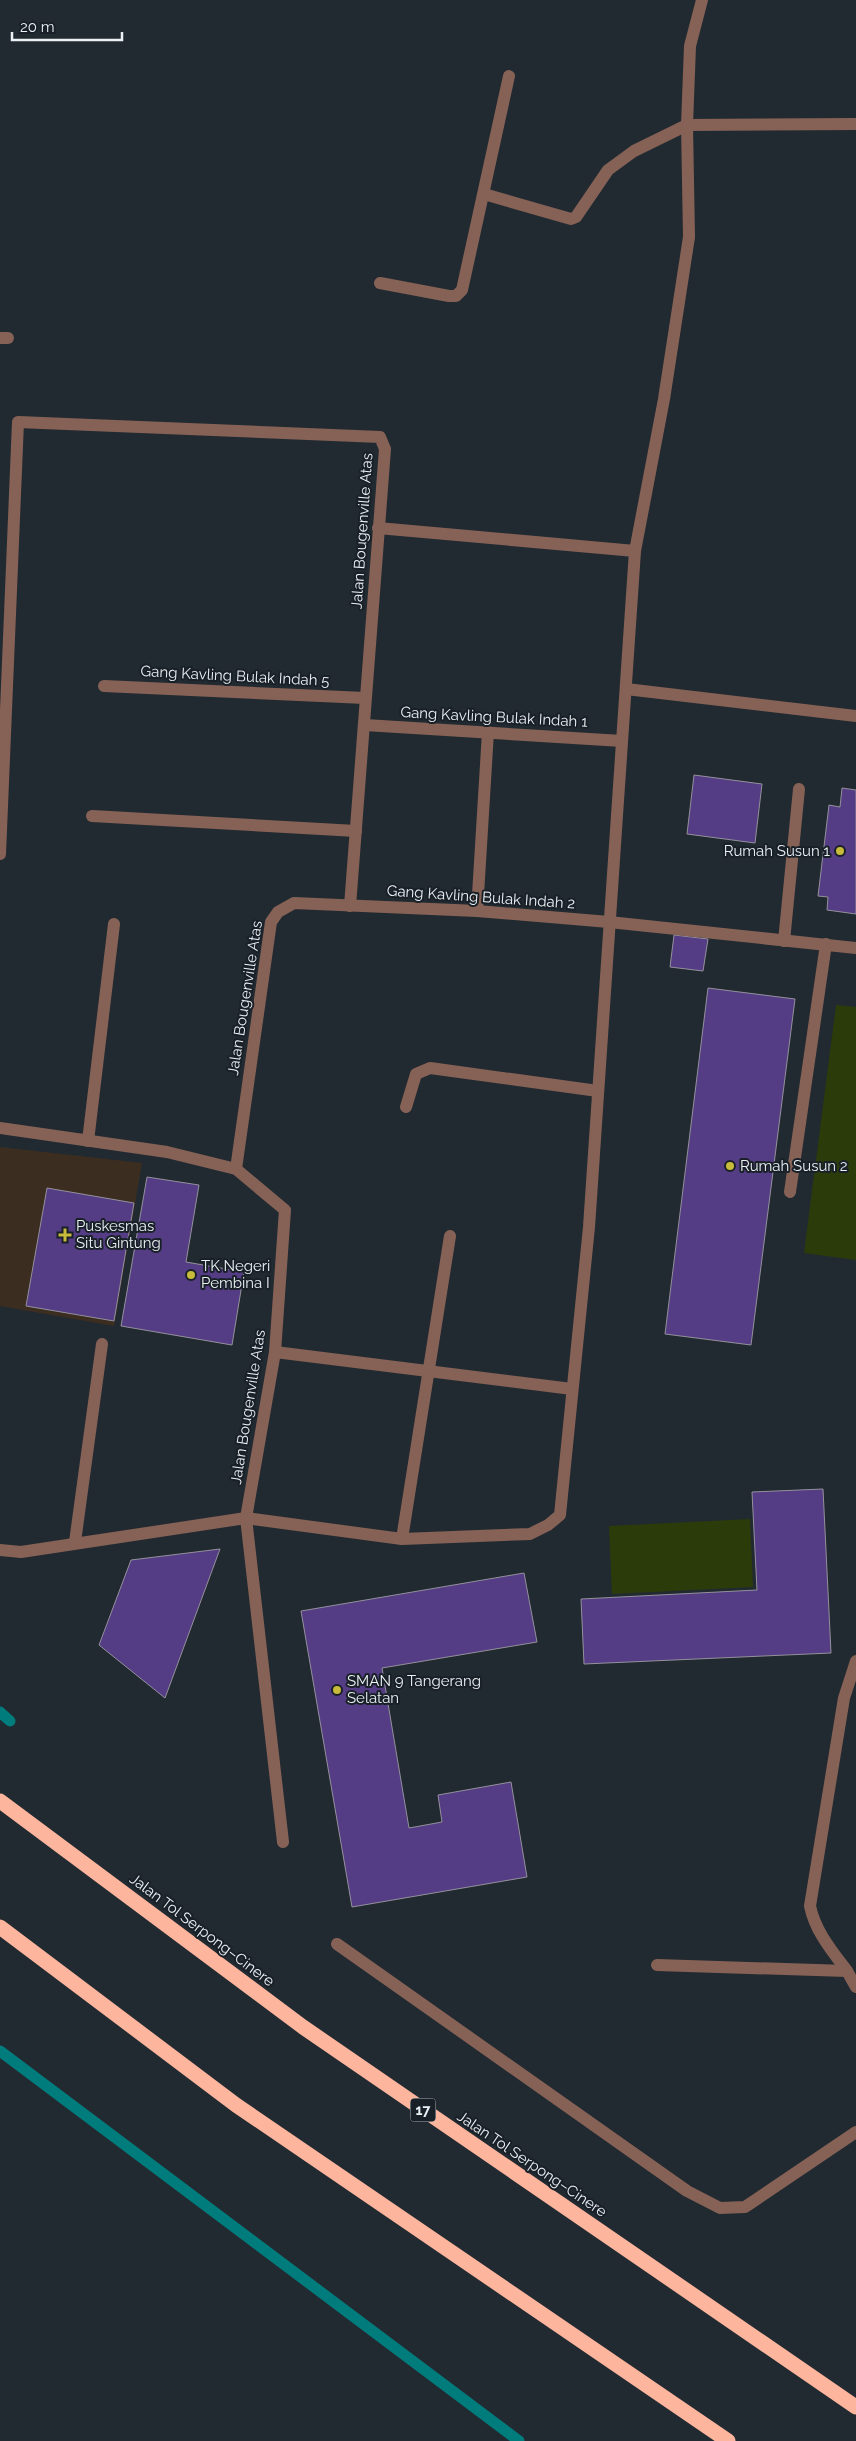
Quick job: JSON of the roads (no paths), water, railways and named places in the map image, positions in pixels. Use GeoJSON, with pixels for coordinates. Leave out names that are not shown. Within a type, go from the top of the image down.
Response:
{"type":"FeatureCollection","features":[{"type":"Feature","properties":{"kind":"highway","name":"Jalan Tol Serpong–Cinere"},"geometry":{"type":"LineString","coordinates":[[0,1801],[303,2028],[856,2407]]}},
{"type":"Feature","properties":{"kind":"highway"},"geometry":{"type":"LineString","coordinates":[[0,1927],[236,2105],[728,2441]]}},
{"type":"Feature","properties":{"kind":"street"},"geometry":{"type":"LineString","coordinates":[[0,1550],[21,1552],[75,1542],[246,1518],[402,1539],[530,1534],[548,1525],[560,1515],[589,1227],[635,551],[664,399],[688,237],[687,125],[690,46],[702,0]]}},
{"type":"Feature","properties":{"kind":"street"},"geometry":{"type":"LineString","coordinates":[[380,283],[456,296],[462,290],[509,76]]}},
{"type":"Feature","properties":{"kind":"street"},"geometry":{"type":"LineString","coordinates":[[484,194],[571,219],[576,217],[608,170],[634,150],[687,125],[856,124]]}},
{"type":"Feature","properties":{"kind":"street","name":"Jalan Bougenville Atas"},"geometry":{"type":"LineString","coordinates":[[0,854],[18,422],[380,437],[385,449],[350,906],[294,904],[278,912],[271,922],[236,1169],[285,1210],[275,1352],[246,1518],[283,1842]]}},
{"type":"Feature","properties":{"kind":"street"},"geometry":{"type":"LineString","coordinates":[[378,528],[635,551]]}},
{"type":"Feature","properties":{"kind":"street","name":"Gang Kavling Bulak Indah 5"},"geometry":{"type":"LineString","coordinates":[[104,686],[365,698]]}},
{"type":"Feature","properties":{"kind":"street"},"geometry":{"type":"LineString","coordinates":[[626,689],[856,716]]}},
{"type":"Feature","properties":{"kind":"street","name":"Gang Kavling Bulak Indah 1"},"geometry":{"type":"LineString","coordinates":[[364,725],[622,741]]}},
{"type":"Feature","properties":{"kind":"street"},"geometry":{"type":"LineString","coordinates":[[477,911],[488,732]]}},
{"type":"Feature","properties":{"kind":"street"},"geometry":{"type":"LineString","coordinates":[[784,941],[799,789]]}},
{"type":"Feature","properties":{"kind":"street"},"geometry":{"type":"LineString","coordinates":[[92,816],[356,831]]}},
{"type":"Feature","properties":{"kind":"street","name":"Gang Kavling Bulak Indah 2"},"geometry":{"type":"LineString","coordinates":[[350,906],[477,911],[609,922],[856,948]]}},
{"type":"Feature","properties":{"kind":"street"},"geometry":{"type":"LineString","coordinates":[[88,1141],[114,924]]}},
{"type":"Feature","properties":{"kind":"street"},"geometry":{"type":"LineString","coordinates":[[790,1192],[826,944]]}},
{"type":"Feature","properties":{"kind":"street"},"geometry":{"type":"LineString","coordinates":[[406,1107],[416,1074],[430,1068],[598,1091]]}},
{"type":"Feature","properties":{"kind":"street"},"geometry":{"type":"LineString","coordinates":[[0,1128],[167,1152],[236,1169]]}},
{"type":"Feature","properties":{"kind":"street"},"geometry":{"type":"LineString","coordinates":[[402,1539],[450,1236]]}},
{"type":"Feature","properties":{"kind":"street"},"geometry":{"type":"LineString","coordinates":[[75,1542],[102,1344]]}},
{"type":"Feature","properties":{"kind":"street"},"geometry":{"type":"LineString","coordinates":[[275,1352],[572,1389]]}},
{"type":"Feature","properties":{"kind":"street"},"geometry":{"type":"LineString","coordinates":[[856,1661],[844,1698],[810,1906],[813,1918],[821,1934],[856,1987]]}},
{"type":"Feature","properties":{"kind":"street"},"geometry":{"type":"LineString","coordinates":[[337,1944],[687,2191],[720,2208],[745,2207],[856,2132]]}},
{"type":"Feature","properties":{"kind":"street"},"geometry":{"type":"LineString","coordinates":[[657,1965],[847,1971]]}},
{"type":"Feature","properties":{"kind":"waterway"},"geometry":{"type":"LineString","coordinates":[[0,1712],[10,1721]]}},
{"type":"Feature","properties":{"kind":"waterway"},"geometry":{"type":"LineString","coordinates":[[0,2051],[519,2441]]}},
{"type":"Feature","properties":{"kind":"place","name":"Rumah Susun 1"},"geometry":{"type":"Point","coordinates":[840,851]}},
{"type":"Feature","properties":{"kind":"place","name":"Rumah Susun 2"},"geometry":{"type":"Point","coordinates":[730,1166]}},
{"type":"Feature","properties":{"kind":"place","name":"Puskesmas Situ Gintung"},"geometry":{"type":"Point","coordinates":[65,1235]}},
{"type":"Feature","properties":{"kind":"place","name":"TK Negeri Pembina I"},"geometry":{"type":"Point","coordinates":[191,1275]}},
{"type":"Feature","properties":{"kind":"place","name":"SMAN 9 Tangerang Selatan"},"geometry":{"type":"Point","coordinates":[337,1690]}}]}
